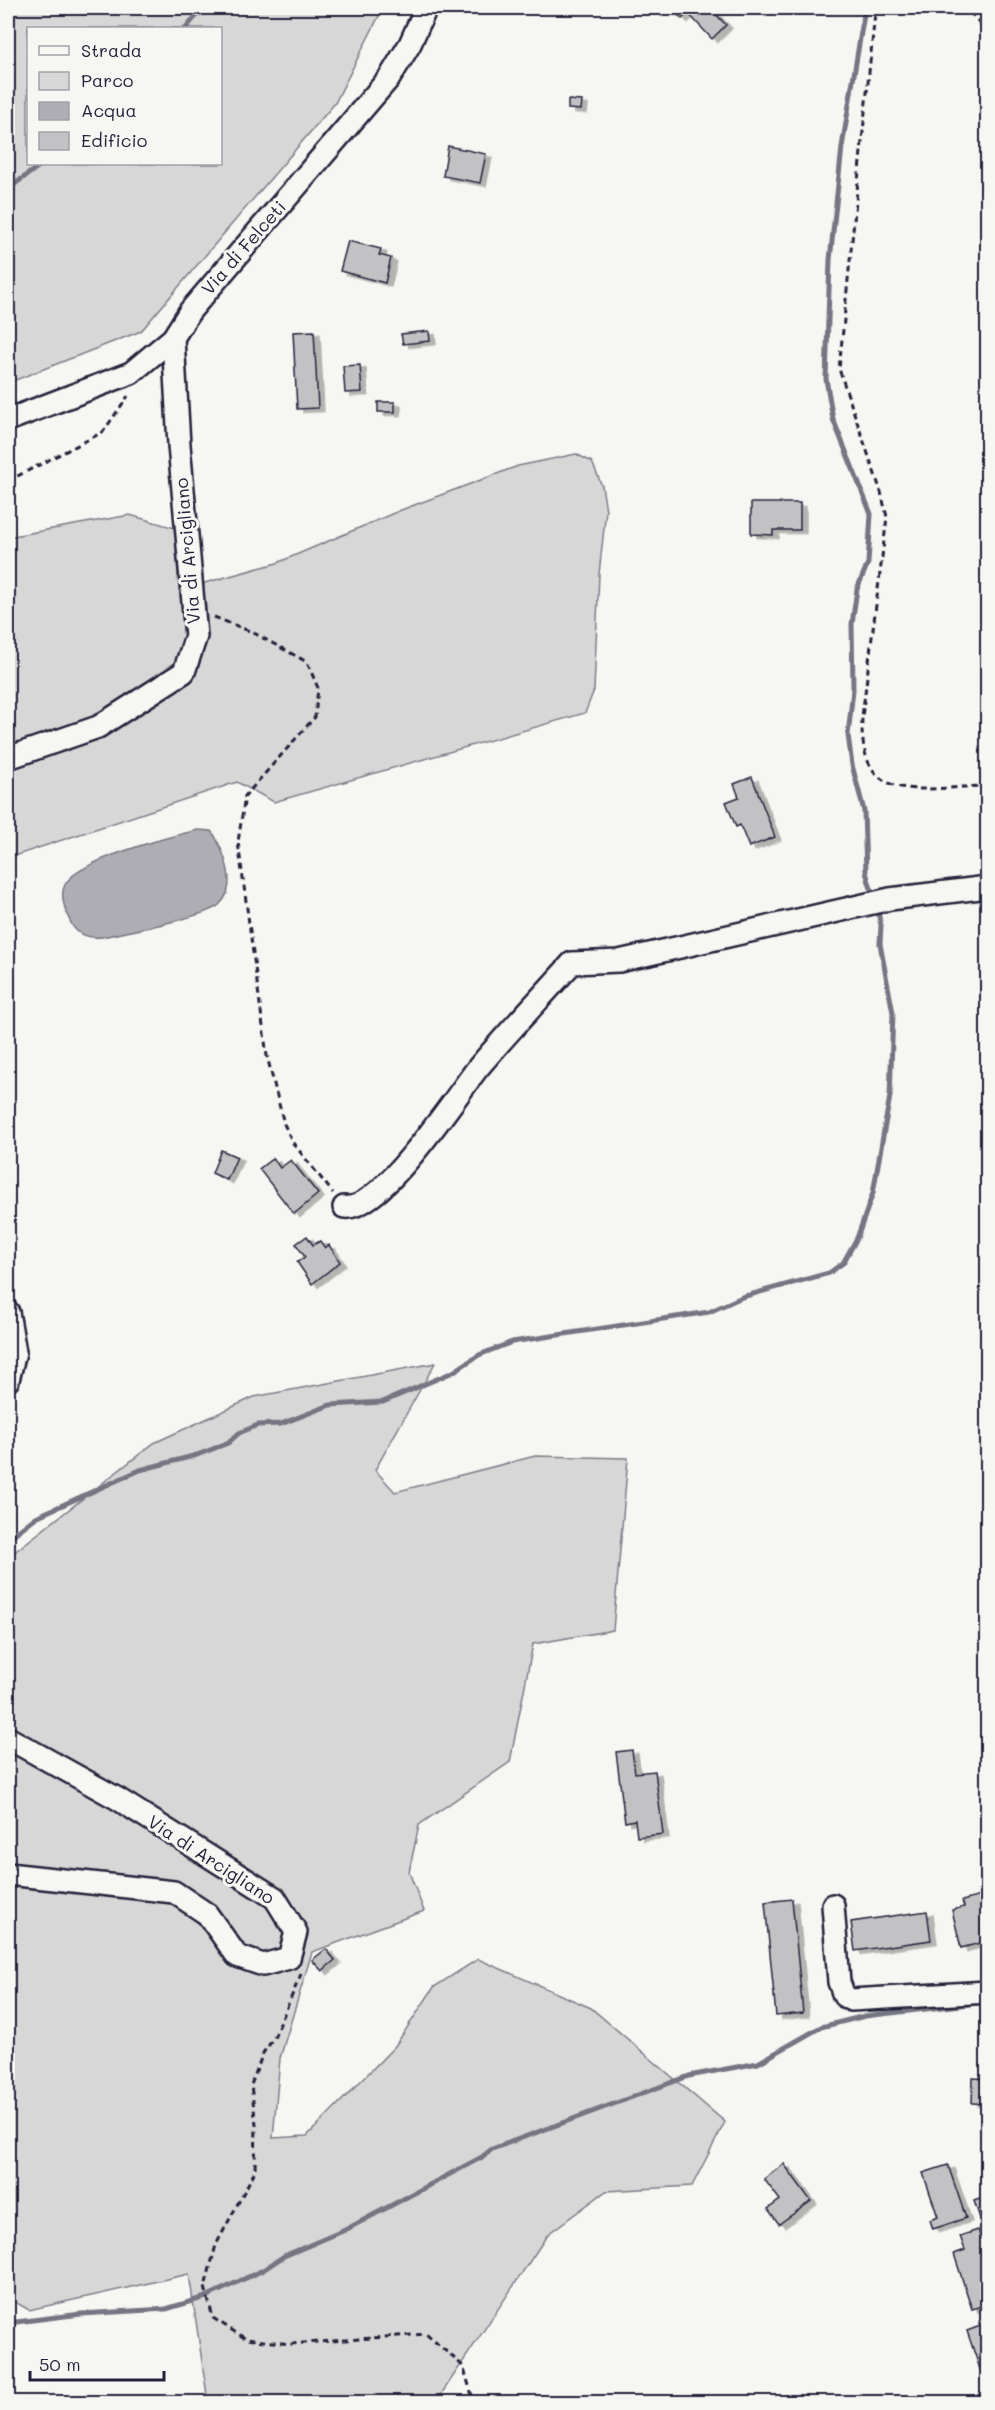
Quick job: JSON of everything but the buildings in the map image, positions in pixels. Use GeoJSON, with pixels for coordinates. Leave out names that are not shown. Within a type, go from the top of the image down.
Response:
{"type":"FeatureCollection","features":[{"type":"Feature","properties":{"kind":"street","name":"Via di Felceti"},"geometry":{"type":"LineString","coordinates":[[8,420],[131,373],[173,338],[190,311],[390,77],[410,44],[426,8]]}},
{"type":"Feature","properties":{"kind":"street","name":"Via di Arcigliano"},"geometry":{"type":"LineString","coordinates":[[8,758],[98,726],[184,672],[196,636],[173,338]]}},
{"type":"Feature","properties":{"kind":"street"},"geometry":{"type":"LineString","coordinates":[[345,1207],[357,1206],[405,1166],[477,1070],[572,963],[619,961],[890,898],[987,887]]}},
{"type":"Feature","properties":{"kind":"street"},"geometry":{"type":"LineString","coordinates":[[8,1312],[15,1352],[8,1380]]}},
{"type":"Feature","properties":{"kind":"street","name":"Via di Arcigliano"},"geometry":{"type":"LineString","coordinates":[[8,1738],[118,1799],[275,1898],[296,1932],[291,1948]]}},
{"type":"Feature","properties":{"kind":"street"},"geometry":{"type":"LineString","coordinates":[[8,1874],[174,1892],[207,1914],[237,1956],[263,1965],[289,1958],[291,1948]]}},
{"type":"Feature","properties":{"kind":"street"},"geometry":{"type":"LineString","coordinates":[[833,1905],[839,1982],[844,1996],[851,2000],[987,1992]]}},
{"type":"Feature","properties":{"kind":"path"},"geometry":{"type":"LineString","coordinates":[[987,32],[968,9],[875,13],[839,369],[881,492],[886,517],[862,717],[863,749],[868,765],[884,783],[902,788],[987,786]]}},
{"type":"Feature","properties":{"kind":"path"},"geometry":{"type":"LineString","coordinates":[[8,481],[104,432],[134,387]]}},
{"type":"Feature","properties":{"kind":"path"},"geometry":{"type":"LineString","coordinates":[[193,608],[252,632],[307,662],[318,688],[315,717],[245,796],[238,842],[267,1056],[284,1124],[293,1143],[345,1207]]}},
{"type":"Feature","properties":{"kind":"path"},"geometry":{"type":"LineString","coordinates":[[291,1948],[302,1971],[274,2038],[263,2054],[251,2085],[256,2126],[255,2171],[216,2245],[206,2287],[213,2318],[246,2339],[291,2344],[426,2334],[463,2366],[474,2403]]}},
{"type":"Feature","properties":{"kind":"green space"},"geometry":{"type":"Polygon","coordinates":[[[8,8],[383,8],[335,103],[141,331],[8,383],[8,8]]]}},
{"type":"Feature","properties":{"kind":"green space"},"geometry":{"type":"Polygon","coordinates":[[[576,454],[592,462],[602,486],[606,510],[599,574],[594,690],[585,713],[274,802],[237,782],[8,858],[8,537],[130,515],[175,528],[179,590],[277,563],[401,510],[518,466],[576,454]]]}},
{"type":"Feature","properties":{"kind":"green space"},"geometry":{"type":"Polygon","coordinates":[[[435,1363],[375,1470],[395,1492],[535,1456],[628,1458],[613,1630],[533,1644],[510,1762],[419,1825],[409,1872],[424,1911],[312,1952],[280,2058],[273,2138],[307,2136],[395,2046],[434,1987],[478,1959],[591,2008],[725,2122],[692,2186],[606,2191],[548,2234],[436,2402],[208,2402],[189,2274],[29,2310],[8,2298],[8,1557],[154,1443],[254,1397],[435,1363]]]}},
{"type":"Feature","properties":{"kind":"water"},"geometry":{"type":"Polygon","coordinates":[[[198,830],[211,831],[226,861],[228,889],[219,905],[211,910],[182,919],[102,937],[84,935],[77,931],[69,919],[63,900],[64,887],[71,877],[103,859],[124,851],[198,830]]]}},
{"type":"Feature","properties":{"kind":"waterway"},"geometry":{"type":"LineString","coordinates":[[187,27],[203,8]]}},
{"type":"Feature","properties":{"kind":"waterway"},"geometry":{"type":"LineString","coordinates":[[865,8],[842,147],[830,260],[826,379],[833,419],[871,514],[868,563],[857,589],[852,624],[853,690],[848,735],[852,765],[864,811],[866,872],[874,899]]}},
{"type":"Feature","properties":{"kind":"waterway"},"geometry":{"type":"LineString","coordinates":[[985,8],[988,12]]}},
{"type":"Feature","properties":{"kind":"waterway"},"geometry":{"type":"LineString","coordinates":[[8,189],[41,165]]}},
{"type":"Feature","properties":{"kind":"waterway"},"geometry":{"type":"LineString","coordinates":[[8,1539],[36,1517],[140,1470],[197,1455],[228,1443],[239,1433],[258,1425],[281,1424],[330,1405],[383,1402],[453,1372],[479,1355],[512,1342],[709,1312],[742,1297],[829,1273],[843,1263],[857,1238],[873,1193],[890,1096],[893,1013],[880,944],[881,925],[877,908]]}},
{"type":"Feature","properties":{"kind":"waterway"},"geometry":{"type":"LineString","coordinates":[[8,2323],[81,2314],[166,2309],[206,2297],[263,2270],[284,2256],[345,2230],[482,2157],[492,2149],[689,2076],[758,2063],[821,2027],[865,2016],[987,2002]]}}]}
